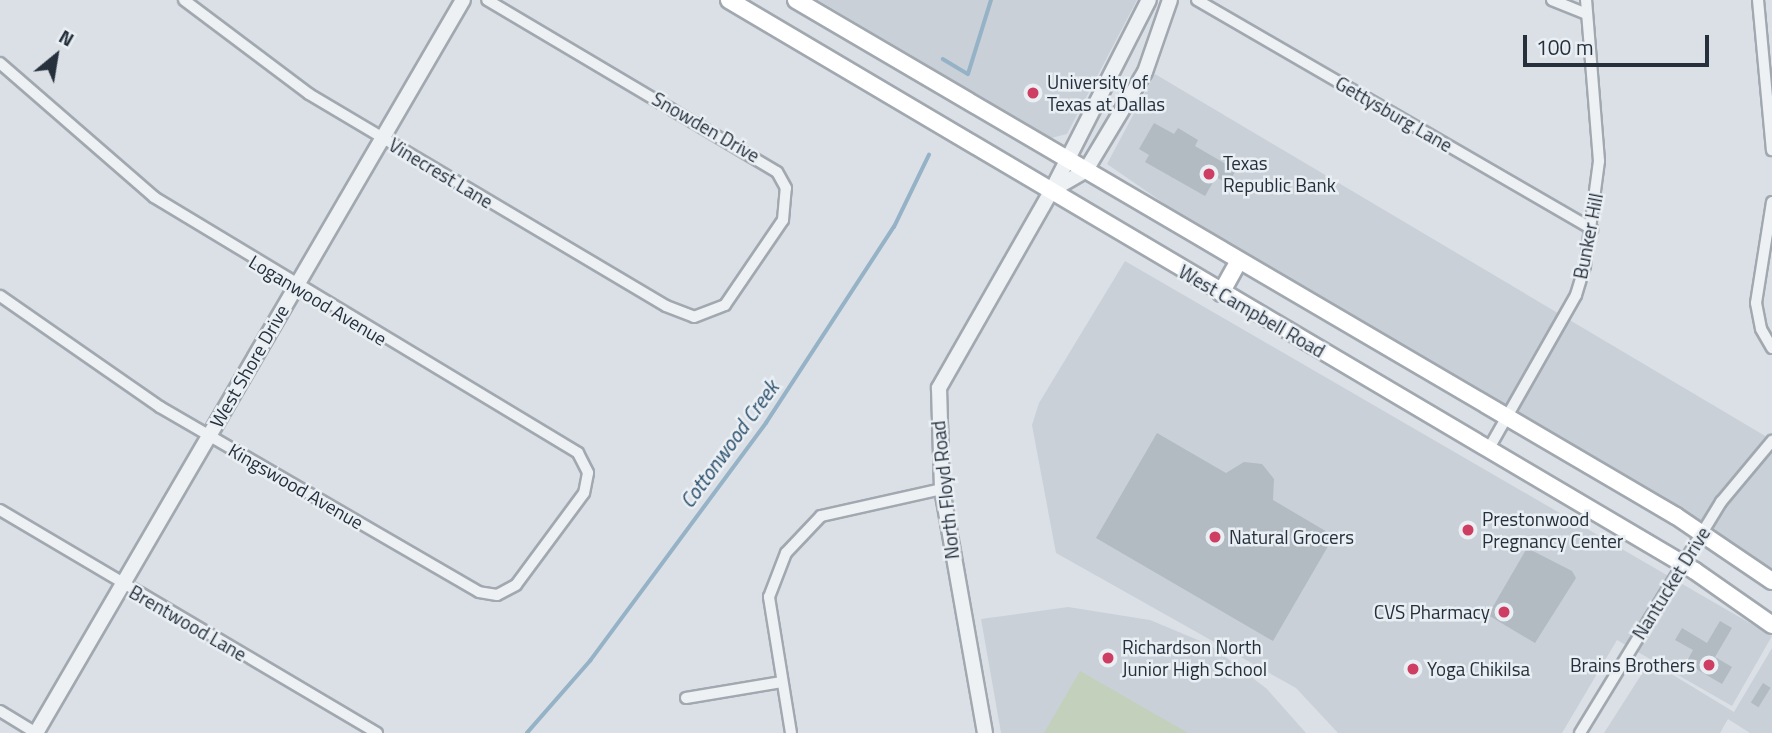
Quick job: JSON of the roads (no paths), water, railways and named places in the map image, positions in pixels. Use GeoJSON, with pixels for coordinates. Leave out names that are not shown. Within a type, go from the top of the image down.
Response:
{"type":"FeatureCollection","features":[{"type":"Feature","properties":{"kind":"main road","name":"West Campbell Road"},"geometry":{"type":"LineString","coordinates":[[729,0],[1683,564],[1772,625]]}},
{"type":"Feature","properties":{"kind":"main road","name":"West Campbell Road"},"geometry":{"type":"LineString","coordinates":[[796,0],[1702,533],[1772,581]]}},
{"type":"Feature","properties":{"kind":"main road"},"geometry":{"type":"LineString","coordinates":[[1221,293],[1239,261]]}},
{"type":"Feature","properties":{"kind":"street","name":"Vinecrest Lane"},"geometry":{"type":"LineString","coordinates":[[184,0],[280,75],[382,138],[666,306],[694,317],[711,313]]}},
{"type":"Feature","properties":{"kind":"street","name":"West Shore Drive"},"geometry":{"type":"LineString","coordinates":[[36,733],[463,0]]}},
{"type":"Feature","properties":{"kind":"street","name":"Snowden Drive"},"geometry":{"type":"LineString","coordinates":[[487,0],[777,172],[786,188],[783,220],[738,290],[711,313]]}},
{"type":"Feature","properties":{"kind":"street","name":"North Floyd Road"},"geometry":{"type":"LineString","coordinates":[[985,733],[942,489],[939,388],[1052,190],[1065,158],[1116,74],[1149,0]]}},
{"type":"Feature","properties":{"kind":"street","name":"North Floyd Road"},"geometry":{"type":"LineString","coordinates":[[1052,190],[1086,170],[1145,72],[1170,0]]}},
{"type":"Feature","properties":{"kind":"street","name":"Gettysburg Lane"},"geometry":{"type":"LineString","coordinates":[[1197,0],[1592,229]]}},
{"type":"Feature","properties":{"kind":"street"},"geometry":{"type":"LineString","coordinates":[[1552,0],[1586,14]]}},
{"type":"Feature","properties":{"kind":"street","name":"Bunker Hill"},"geometry":{"type":"LineString","coordinates":[[1488,450],[1576,295],[1592,229],[1599,146],[1586,0]]}},
{"type":"Feature","properties":{"kind":"street"},"geometry":{"type":"LineString","coordinates":[[1758,0],[1772,150]]}},
{"type":"Feature","properties":{"kind":"street","name":"Loganwood Avenue"},"geometry":{"type":"LineString","coordinates":[[0,63],[154,197],[295,287],[578,453],[588,473],[584,493],[553,537]]}},
{"type":"Feature","properties":{"kind":"street"},"geometry":{"type":"LineString","coordinates":[[1772,202],[1756,303],[1761,329],[1772,348]]}},
{"type":"Feature","properties":{"kind":"street","name":"Kingswood Avenue"},"geometry":{"type":"LineString","coordinates":[[0,296],[113,378],[479,592],[498,595],[516,585],[553,537]]}},
{"type":"Feature","properties":{"kind":"street","name":"Nantucket Drive"},"geometry":{"type":"LineString","coordinates":[[1580,733],[1734,483],[1772,441]]}},
{"type":"Feature","properties":{"kind":"street"},"geometry":{"type":"LineString","coordinates":[[791,733],[782,682],[771,583],[796,539],[821,516],[942,489]]}},
{"type":"Feature","properties":{"kind":"street","name":"Brentwood Lane"},"geometry":{"type":"LineString","coordinates":[[0,510],[377,733]]}},
{"type":"Feature","properties":{"kind":"street"},"geometry":{"type":"LineString","coordinates":[[686,698],[782,682]]}},
{"type":"Feature","properties":{"kind":"street"},"geometry":{"type":"LineString","coordinates":[[0,711],[36,733]]}},
{"type":"Feature","properties":{"kind":"waterway","name":"Cottonwood Creek"},"geometry":{"type":"LineString","coordinates":[[943,59],[968,74],[991,0]]}},
{"type":"Feature","properties":{"kind":"waterway","name":"Cottonwood Creek"},"geometry":{"type":"LineString","coordinates":[[527,733],[590,661],[766,423],[894,227],[929,155]]}},
{"type":"Feature","properties":{"kind":"place","name":"University of Texas at Dallas"},"geometry":{"type":"Point","coordinates":[1033,93]}},
{"type":"Feature","properties":{"kind":"place","name":"Texas Republic Bank"},"geometry":{"type":"Point","coordinates":[1209,174]}},
{"type":"Feature","properties":{"kind":"place","name":"Prestonwood Pregnancy Center"},"geometry":{"type":"Point","coordinates":[1468,530]}},
{"type":"Feature","properties":{"kind":"place","name":"Natural Grocers"},"geometry":{"type":"Point","coordinates":[1215,537]}},
{"type":"Feature","properties":{"kind":"place","name":"CVS Pharmacy"},"geometry":{"type":"Point","coordinates":[1504,612]}},
{"type":"Feature","properties":{"kind":"place","name":"Richardson North Junior High School"},"geometry":{"type":"Point","coordinates":[1108,658]}},
{"type":"Feature","properties":{"kind":"place","name":"Brains Brothers"},"geometry":{"type":"Point","coordinates":[1709,665]}},
{"type":"Feature","properties":{"kind":"place","name":"Yoga Chikilsa"},"geometry":{"type":"Point","coordinates":[1413,669]}}]}
